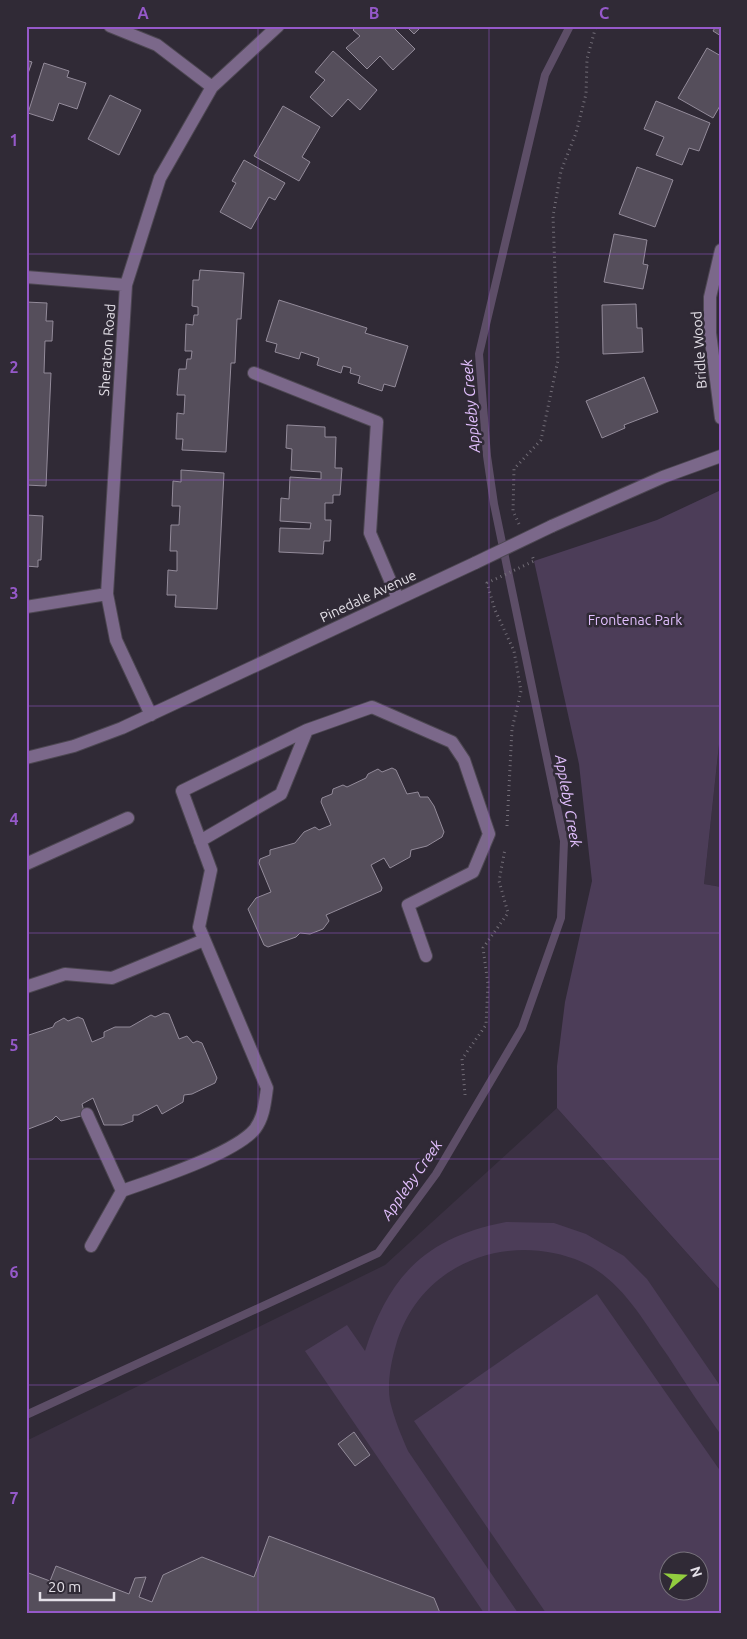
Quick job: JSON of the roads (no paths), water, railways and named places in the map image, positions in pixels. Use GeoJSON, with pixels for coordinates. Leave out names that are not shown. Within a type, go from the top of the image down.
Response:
{"type":"FeatureCollection","features":[{"type":"Feature","properties":{"kind":"street"},"geometry":{"type":"LineString","coordinates":[[110,26],[157,45],[212,88]]}},
{"type":"Feature","properties":{"kind":"street","name":"Sheraton Road"},"geometry":{"type":"LineString","coordinates":[[151,715],[116,640],[107,594],[126,285],[160,178],[212,88],[278,26]]}},
{"type":"Feature","properties":{"kind":"street","name":"Bridle Wood"},"geometry":{"type":"LineString","coordinates":[[721,250],[710,297],[710,333],[721,418]]}},
{"type":"Feature","properties":{"kind":"street"},"geometry":{"type":"LineString","coordinates":[[26,277],[126,285]]}},
{"type":"Feature","properties":{"kind":"street"},"geometry":{"type":"LineString","coordinates":[[254,373],[377,422],[370,533],[398,599]]}},
{"type":"Feature","properties":{"kind":"street","name":"Pinedale Avenue"},"geometry":{"type":"LineString","coordinates":[[26,758],[102,736],[151,715],[552,526],[663,477],[721,456]]}},
{"type":"Feature","properties":{"kind":"street"},"geometry":{"type":"LineString","coordinates":[[26,608],[107,594]]}},
{"type":"Feature","properties":{"kind":"street"},"geometry":{"type":"LineString","coordinates":[[91,1246],[122,1191],[223,1152],[255,1129],[264,1113],[267,1088],[199,927],[211,870],[182,791],[307,730],[372,707],[452,742],[464,760],[489,834],[473,872],[408,904],[426,956]]}},
{"type":"Feature","properties":{"kind":"street"},"geometry":{"type":"LineString","coordinates":[[200,840],[280,794],[307,730]]}},
{"type":"Feature","properties":{"kind":"street"},"geometry":{"type":"LineString","coordinates":[[26,864],[128,818]]}},
{"type":"Feature","properties":{"kind":"street"},"geometry":{"type":"LineString","coordinates":[[26,987],[65,974],[112,978],[204,940]]}},
{"type":"Feature","properties":{"kind":"street"},"geometry":{"type":"LineString","coordinates":[[86,1114],[122,1191]]}},
{"type":"Feature","properties":{"kind":"waterway","name":"Appleby Creek"},"geometry":{"type":"LineString","coordinates":[[26,1415],[378,1253],[436,1174],[522,1028],[561,918],[564,841],[494,504],[487,456],[479,354],[545,75],[570,26]]}},
{"type":"Feature","properties":{"kind":"park label","name":"Frontenac Park"},"geometry":{"type":"Point","coordinates":[635,620]}}]}
